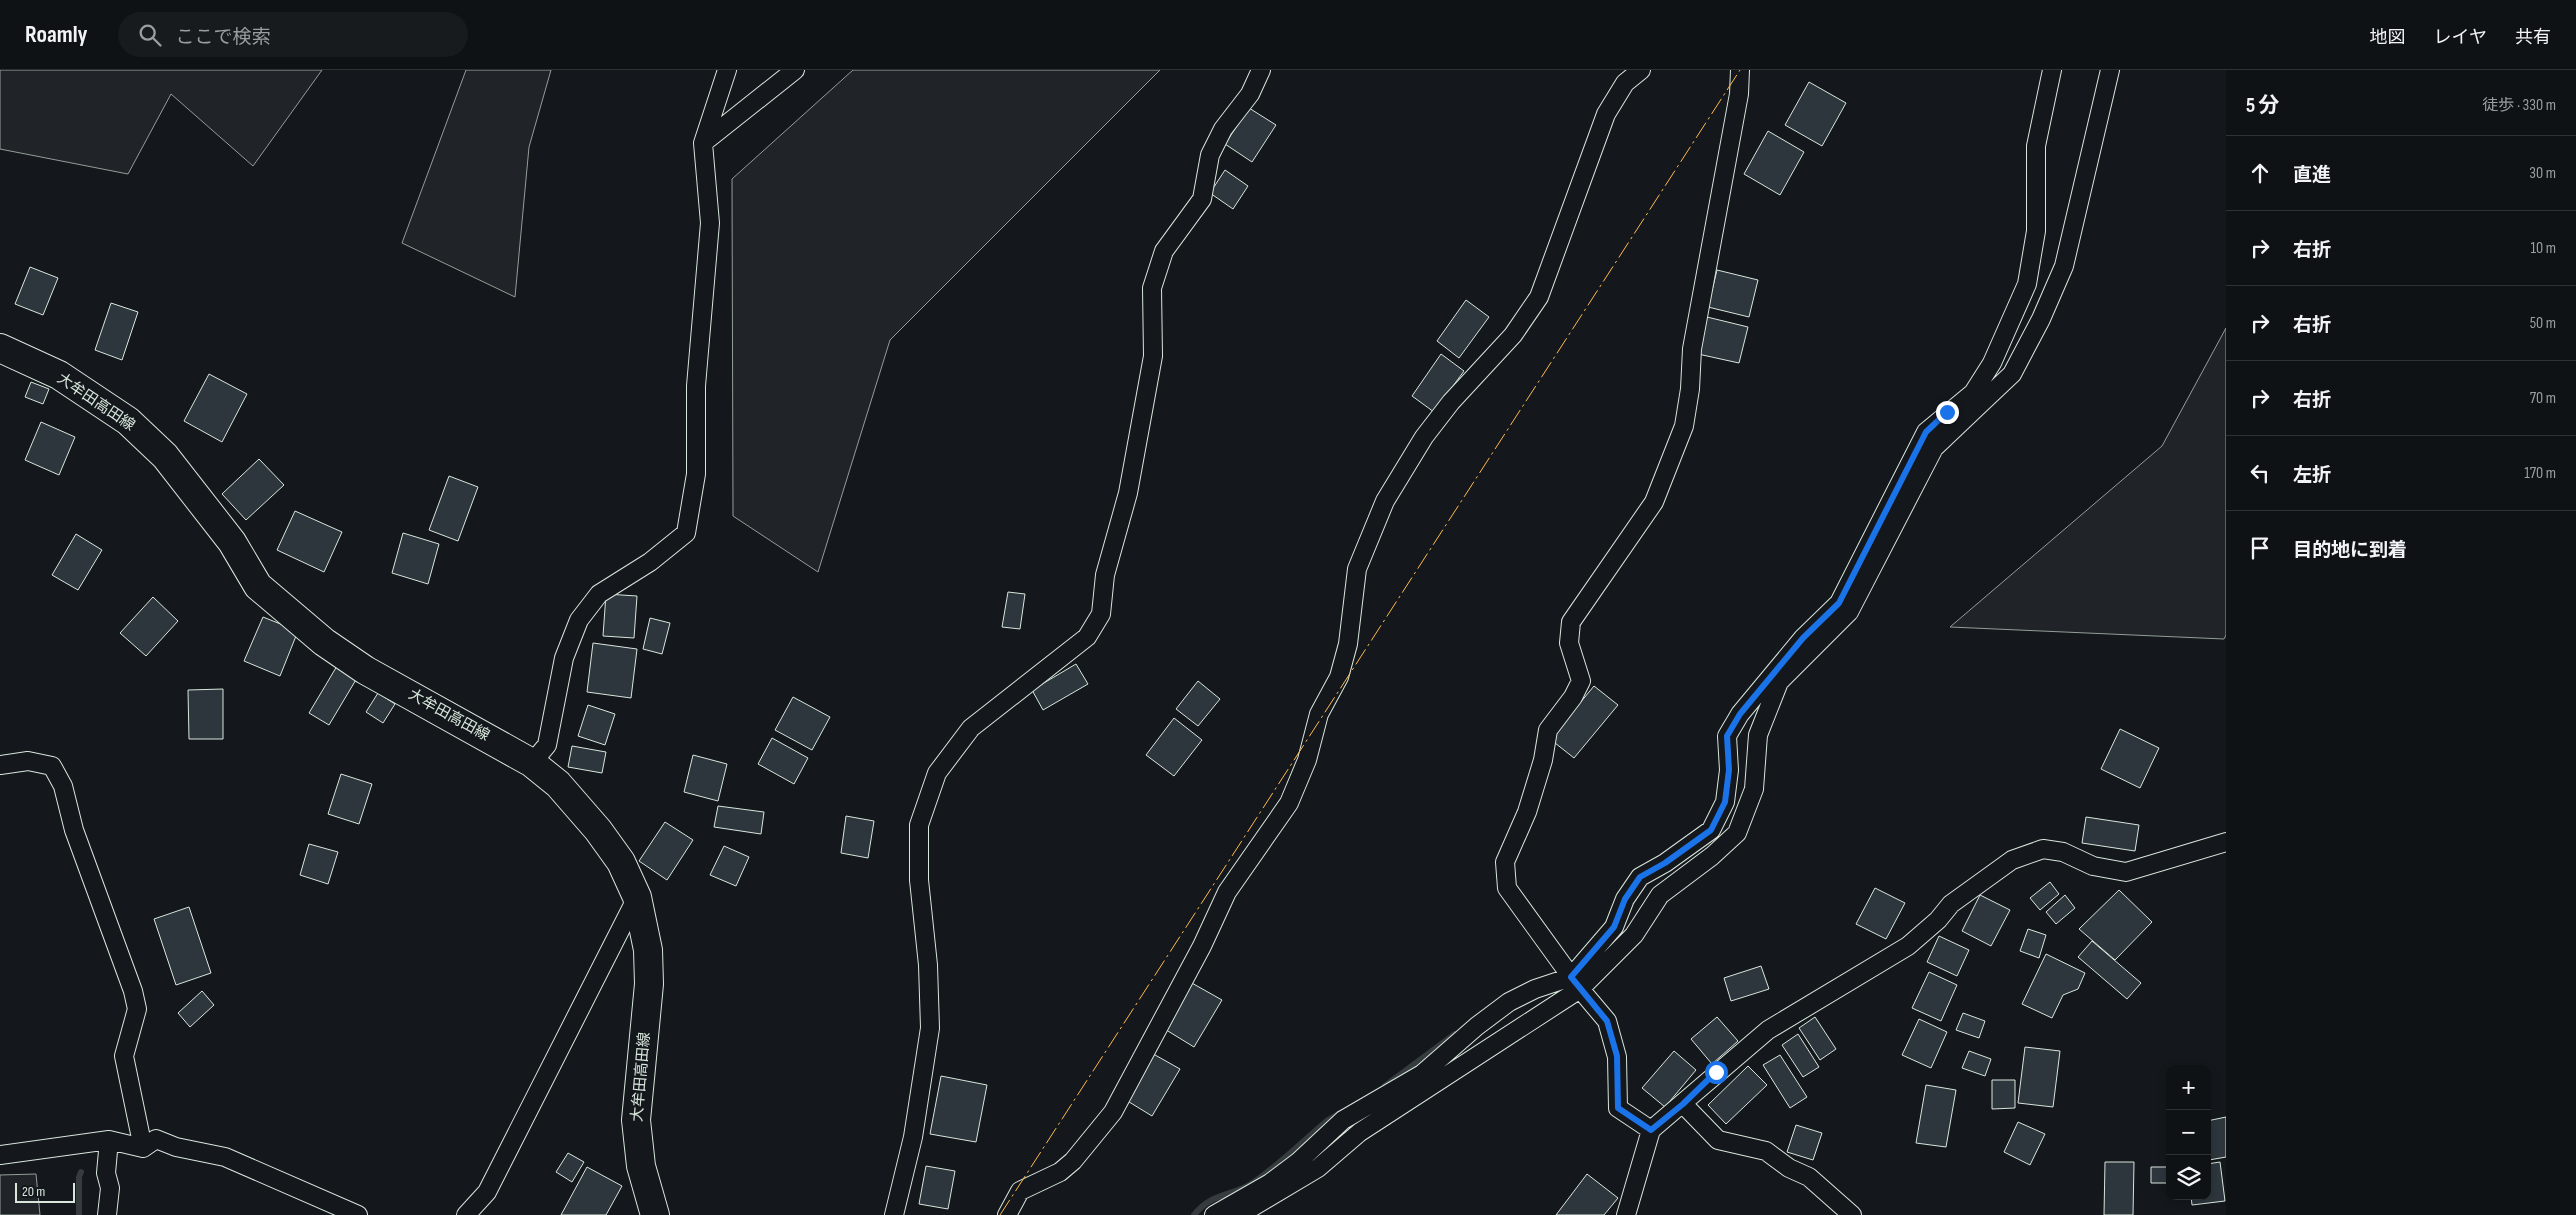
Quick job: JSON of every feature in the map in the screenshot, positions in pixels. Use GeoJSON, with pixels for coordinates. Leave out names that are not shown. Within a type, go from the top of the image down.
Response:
{"type":"FeatureCollection","features":[{"type":"Feature","properties":{"kind":"main road","name":"大牟田高田線"},"geometry":{"type":"LineString","coordinates":[[0,348],[59,375],[128,421],[165,456],[232,542],[258,586],[324,642],[365,670],[532,763],[558,784],[598,830],[621,862],[637,897],[648,950],[649,984],[636,1120],[640,1166],[655,1215]]}},
{"type":"Feature","properties":{"kind":"street"},"geometry":{"type":"LineString","coordinates":[[532,763],[547,745],[564,658],[578,620],[599,594],[650,562],[686,533],[696,474],[696,386],[710,223],[703,143],[727,70]]}},
{"type":"Feature","properties":{"kind":"street"},"geometry":{"type":"LineString","coordinates":[[703,143],[795,70]]}},
{"type":"Feature","properties":{"kind":"street"},"geometry":{"type":"LineString","coordinates":[[894,1215],[913,1137],[930,1028],[928,965],[919,880],[919,825],[937,772],[972,728],[1087,637],[1100,614],[1105,575],[1128,493],[1153,356],[1152,288],[1164,251],[1202,199],[1210,155],[1222,129],[1250,94],[1261,70]]}},
{"type":"Feature","properties":{"kind":"street"},"geometry":{"type":"LineString","coordinates":[[1007,1215],[1020,1191],[1060,1172],[1073,1161],[1113,1112],[1202,946],[1227,892],[1288,803],[1308,760],[1319,714],[1340,677],[1348,644],[1357,569],[1385,501],[1424,437],[1451,402],[1513,335],[1538,297],[1606,114],[1625,84],[1641,70]]}},
{"type":"Feature","properties":{"kind":"street"},"geometry":{"type":"LineString","coordinates":[[1651,1130],[1618,1108],[1617,1056],[1607,1021],[1576,983],[1507,888],[1505,862],[1527,812],[1543,760],[1548,730],[1573,698],[1581,681],[1569,643],[1571,622],[1654,502],[1684,426],[1690,389],[1692,349],[1739,94],[1740,70]]}},
{"type":"Feature","properties":{"kind":"street"},"geometry":{"type":"LineString","coordinates":[[1239,1215],[1318,1168],[1360,1132],[1576,983],[1634,935],[1660,895],[1712,856],[1737,833],[1754,789],[1758,736],[1779,682],[1850,612],[1934,448],[1974,401],[2027,284],[2036,231],[2036,146],[2052,70]]}},
{"type":"Feature","properties":{"kind":"street"},"geometry":{"type":"LineString","coordinates":[[1214,1215],[1270,1183],[1298,1162],[1343,1120],[1422,1074],[1477,1026],[1509,1002],[1536,988],[1576,983],[1614,927],[1625,899],[1640,877],[1665,863],[1711,830],[1725,802],[1729,770],[1727,736],[1740,714],[1803,638],[1839,603],[1926,432],[2012,374],[2041,319],[2064,266],[2110,70]]}},
{"type":"Feature","properties":{"kind":"street"},"geometry":{"type":"LineString","coordinates":[[0,765],[28,761],[52,766],[63,786],[74,830],[133,991],[137,1009],[124,1056],[143,1148]]}},
{"type":"Feature","properties":{"kind":"street"},"geometry":{"type":"LineString","coordinates":[[1626,1215],[1651,1130],[1683,1104],[1716,1072],[1768,1030],[1908,946],[1938,920],[1951,904],[2012,860],[2043,849],[2057,851],[2093,866],[2126,872],[2226,842]]}},
{"type":"Feature","properties":{"kind":"street"},"geometry":{"type":"LineString","coordinates":[[466,1215],[487,1192],[637,897]]}},
{"type":"Feature","properties":{"kind":"street"},"geometry":{"type":"LineString","coordinates":[[1683,1104],[1718,1140],[1766,1151],[1789,1168],[1809,1177],[1852,1215]]}},
{"type":"Feature","properties":{"kind":"street"},"geometry":{"type":"LineString","coordinates":[[0,1155],[109,1140],[143,1148],[156,1139],[176,1147],[226,1158],[358,1215]]}},
{"type":"Feature","properties":{"kind":"street"},"geometry":{"type":"LineString","coordinates":[[107,1215],[110,1188],[106,1172],[109,1140]]}},
{"type":"Feature","properties":{"kind":"shaded area"},"geometry":{"type":"Polygon","coordinates":[[[0,70],[322,70],[253,166],[171,94],[128,174],[0,149],[0,70]]]}},
{"type":"Feature","properties":{"kind":"shaded area"},"geometry":{"type":"Polygon","coordinates":[[[466,70],[551,70],[529,147],[515,297],[402,243],[466,70]]]}},
{"type":"Feature","properties":{"kind":"shaded area"},"geometry":{"type":"Polygon","coordinates":[[[853,70],[1160,70],[890,340],[818,572],[733,516],[732,179],[853,70]]]}},
{"type":"Feature","properties":{"kind":"shaded area"},"geometry":{"type":"Polygon","coordinates":[[[2226,328],[2226,635],[2224,639],[1950,627],[2162,446],[2226,328]]]}},
{"type":"Feature","properties":{"kind":"shaded area"},"geometry":{"type":"Polygon","coordinates":[[[36,1174],[40,1215],[0,1215],[0,1175],[36,1174]]]}},
{"type":"Feature","properties":{"kind":"building"},"geometry":{"type":"Polygon","coordinates":[[[1809,82],[1846,103],[1822,146],[1785,125],[1809,82]]]}},
{"type":"Feature","properties":{"kind":"building"},"geometry":{"type":"Polygon","coordinates":[[[1249,108],[1276,125],[1252,162],[1225,144],[1249,108]]]}},
{"type":"Feature","properties":{"kind":"building"},"geometry":{"type":"Polygon","coordinates":[[[1768,131],[1804,152],[1780,195],[1744,174],[1768,131]]]}},
{"type":"Feature","properties":{"kind":"building"},"geometry":{"type":"Polygon","coordinates":[[[1225,170],[1248,186],[1233,209],[1210,193],[1225,170]]]}},
{"type":"Feature","properties":{"kind":"building"},"geometry":{"type":"Polygon","coordinates":[[[30,267],[58,278],[43,315],[15,304],[30,267]]]}},
{"type":"Feature","properties":{"kind":"building"},"geometry":{"type":"Polygon","coordinates":[[[1717,270],[1758,280],[1749,317],[1708,307],[1717,270]]]}},
{"type":"Feature","properties":{"kind":"building"},"geometry":{"type":"Polygon","coordinates":[[[1466,300],[1489,317],[1459,358],[1437,341],[1466,300]]]}},
{"type":"Feature","properties":{"kind":"building"},"geometry":{"type":"Polygon","coordinates":[[[111,303],[138,312],[122,360],[95,350],[111,303]]]}},
{"type":"Feature","properties":{"kind":"building"},"geometry":{"type":"Polygon","coordinates":[[[1707,317],[1748,327],[1739,363],[1698,354],[1707,317]]]}},
{"type":"Feature","properties":{"kind":"building"},"geometry":{"type":"Polygon","coordinates":[[[1441,354],[1464,371],[1434,412],[1412,396],[1441,354]]]}},
{"type":"Feature","properties":{"kind":"building"},"geometry":{"type":"Polygon","coordinates":[[[209,374],[247,394],[222,442],[184,421],[209,374]]]}},
{"type":"Feature","properties":{"kind":"building"},"geometry":{"type":"Polygon","coordinates":[[[31,382],[49,389],[43,404],[25,397],[31,382]]]}},
{"type":"Feature","properties":{"kind":"building"},"geometry":{"type":"Polygon","coordinates":[[[41,422],[75,437],[59,475],[25,460],[41,422]]]}},
{"type":"Feature","properties":{"kind":"building"},"geometry":{"type":"Polygon","coordinates":[[[259,459],[284,485],[246,520],[222,494],[259,459]]]}},
{"type":"Feature","properties":{"kind":"building"},"geometry":{"type":"Polygon","coordinates":[[[449,476],[478,487],[458,541],[429,530],[449,476]]]}},
{"type":"Feature","properties":{"kind":"building"},"geometry":{"type":"Polygon","coordinates":[[[295,511],[342,532],[324,572],[277,550],[295,511]]]}},
{"type":"Feature","properties":{"kind":"building"},"geometry":{"type":"Polygon","coordinates":[[[403,533],[439,544],[428,584],[392,573],[403,533]]]}},
{"type":"Feature","properties":{"kind":"building"},"geometry":{"type":"Polygon","coordinates":[[[76,534],[102,550],[78,590],[52,575],[76,534]]]}},
{"type":"Feature","properties":{"kind":"building"},"geometry":{"type":"Polygon","coordinates":[[[1008,592],[1025,594],[1020,629],[1002,627],[1008,592]]]}},
{"type":"Feature","properties":{"kind":"building"},"geometry":{"type":"Polygon","coordinates":[[[606,594],[637,596],[634,638],[603,636],[606,594]]]}},
{"type":"Feature","properties":{"kind":"building"},"geometry":{"type":"Polygon","coordinates":[[[153,597],[178,621],[146,656],[120,633],[153,597]]]}},
{"type":"Feature","properties":{"kind":"building"},"geometry":{"type":"Polygon","coordinates":[[[263,617],[298,631],[280,676],[244,661],[263,617]]]}},
{"type":"Feature","properties":{"kind":"building"},"geometry":{"type":"Polygon","coordinates":[[[650,618],[670,623],[662,654],[643,649],[650,618]]]}},
{"type":"Feature","properties":{"kind":"building"},"geometry":{"type":"Polygon","coordinates":[[[593,643],[637,649],[631,698],[587,692],[593,643]]]}},
{"type":"Feature","properties":{"kind":"building"},"geometry":{"type":"Polygon","coordinates":[[[1076,664],[1088,684],[1043,710],[1032,690],[1076,664]]]}},
{"type":"Feature","properties":{"kind":"building"},"geometry":{"type":"Polygon","coordinates":[[[337,666],[357,678],[329,725],[309,713],[337,666]]]}},
{"type":"Feature","properties":{"kind":"building"},"geometry":{"type":"Polygon","coordinates":[[[1198,681],[1220,699],[1198,726],[1176,709],[1198,681]]]}},
{"type":"Feature","properties":{"kind":"building"},"geometry":{"type":"Polygon","coordinates":[[[1594,686],[1618,705],[1574,758],[1550,739],[1594,686]]]}},
{"type":"Feature","properties":{"kind":"building"},"geometry":{"type":"Polygon","coordinates":[[[223,689],[223,739],[189,739],[188,690],[223,689]]]}},
{"type":"Feature","properties":{"kind":"building"},"geometry":{"type":"Polygon","coordinates":[[[378,693],[395,704],[383,723],[366,712],[378,693]]]}},
{"type":"Feature","properties":{"kind":"building"},"geometry":{"type":"Polygon","coordinates":[[[793,697],[830,717],[812,750],[775,730],[793,697]]]}},
{"type":"Feature","properties":{"kind":"building"},"geometry":{"type":"Polygon","coordinates":[[[588,705],[615,714],[605,745],[578,736],[588,705]]]}},
{"type":"Feature","properties":{"kind":"building"},"geometry":{"type":"Polygon","coordinates":[[[1174,718],[1202,740],[1174,776],[1146,755],[1174,718]]]}},
{"type":"Feature","properties":{"kind":"building"},"geometry":{"type":"Polygon","coordinates":[[[2120,729],[2159,748],[2140,788],[2101,769],[2120,729]]]}},
{"type":"Feature","properties":{"kind":"building"},"geometry":{"type":"Polygon","coordinates":[[[772,738],[808,758],[794,784],[758,764],[772,738]]]}},
{"type":"Feature","properties":{"kind":"building"},"geometry":{"type":"Polygon","coordinates":[[[572,746],[606,752],[602,773],[568,767],[572,746]]]}},
{"type":"Feature","properties":{"kind":"building"},"geometry":{"type":"Polygon","coordinates":[[[693,755],[727,764],[718,801],[684,792],[693,755]]]}},
{"type":"Feature","properties":{"kind":"building"},"geometry":{"type":"Polygon","coordinates":[[[341,774],[372,784],[359,824],[328,814],[341,774]]]}},
{"type":"Feature","properties":{"kind":"building"},"geometry":{"type":"Polygon","coordinates":[[[718,806],[764,812],[761,834],[714,827],[718,806]]]}},
{"type":"Feature","properties":{"kind":"building"},"geometry":{"type":"Polygon","coordinates":[[[846,816],[874,821],[868,858],[841,853],[846,816]]]}},
{"type":"Feature","properties":{"kind":"building"},"geometry":{"type":"Polygon","coordinates":[[[2086,817],[2139,825],[2135,851],[2082,843],[2086,817]]]}},
{"type":"Feature","properties":{"kind":"building"},"geometry":{"type":"Polygon","coordinates":[[[665,822],[693,840],[667,880],[639,861],[665,822]]]}},
{"type":"Feature","properties":{"kind":"building"},"geometry":{"type":"Polygon","coordinates":[[[309,844],[338,852],[328,884],[300,875],[309,844]]]}},
{"type":"Feature","properties":{"kind":"building"},"geometry":{"type":"Polygon","coordinates":[[[724,846],[749,857],[736,886],[710,875],[724,846]]]}},
{"type":"Feature","properties":{"kind":"building"},"geometry":{"type":"Polygon","coordinates":[[[2050,882],[2059,894],[2040,910],[2030,898],[2050,882]]]}},
{"type":"Feature","properties":{"kind":"building"},"geometry":{"type":"Polygon","coordinates":[[[1875,888],[1905,903],[1886,939],[1856,924],[1875,888]]]}},
{"type":"Feature","properties":{"kind":"building"},"geometry":{"type":"Polygon","coordinates":[[[2119,890],[2152,922],[2115,960],[2079,929],[2119,890]]]}},
{"type":"Feature","properties":{"kind":"building"},"geometry":{"type":"Polygon","coordinates":[[[1980,895],[2010,910],[1991,946],[1962,931],[1980,895]]]}},
{"type":"Feature","properties":{"kind":"building"},"geometry":{"type":"Polygon","coordinates":[[[2065,895],[2075,908],[2056,924],[2046,912],[2065,895]]]}},
{"type":"Feature","properties":{"kind":"building"},"geometry":{"type":"Polygon","coordinates":[[[189,907],[211,973],[176,985],[154,919],[189,907]]]}},
{"type":"Feature","properties":{"kind":"building"},"geometry":{"type":"Polygon","coordinates":[[[2028,929],[2046,935],[2039,958],[2020,951],[2028,929]]]}},
{"type":"Feature","properties":{"kind":"building"},"geometry":{"type":"Polygon","coordinates":[[[1939,936],[1969,950],[1957,976],[1927,962],[1939,936]]]}},
{"type":"Feature","properties":{"kind":"building"},"geometry":{"type":"Polygon","coordinates":[[[2092,941],[2141,983],[2127,999],[2078,957],[2092,941]]]}},
{"type":"Feature","properties":{"kind":"building"},"geometry":{"type":"Polygon","coordinates":[[[2046,954],[2085,973],[2078,989],[2063,995],[2052,1018],[2022,1004],[2046,954]]]}},
{"type":"Feature","properties":{"kind":"building"},"geometry":{"type":"Polygon","coordinates":[[[1761,966],[1769,989],[1731,1001],[1724,978],[1761,966]]]}},
{"type":"Feature","properties":{"kind":"building"},"geometry":{"type":"Polygon","coordinates":[[[1929,972],[1957,985],[1941,1021],[1912,1008],[1929,972]]]}},
{"type":"Feature","properties":{"kind":"building"},"geometry":{"type":"Polygon","coordinates":[[[1190,982],[1222,1000],[1194,1047],[1163,1028],[1190,982]]]}},
{"type":"Feature","properties":{"kind":"building"},"geometry":{"type":"Polygon","coordinates":[[[202,991],[214,1005],[190,1027],[178,1013],[202,991]]]}},
{"type":"Feature","properties":{"kind":"building"},"geometry":{"type":"Polygon","coordinates":[[[1963,1013],[1985,1021],[1979,1038],[1956,1030],[1963,1013]]]}},
{"type":"Feature","properties":{"kind":"building"},"geometry":{"type":"Polygon","coordinates":[[[1717,1017],[1738,1041],[1712,1064],[1691,1039],[1717,1017]]]}},
{"type":"Feature","properties":{"kind":"building"},"geometry":{"type":"Polygon","coordinates":[[[1815,1017],[1836,1049],[1820,1060],[1799,1028],[1815,1017]]]}},
{"type":"Feature","properties":{"kind":"building"},"geometry":{"type":"Polygon","coordinates":[[[1919,1019],[1947,1032],[1931,1068],[1902,1055],[1919,1019]]]}},
{"type":"Feature","properties":{"kind":"building"},"geometry":{"type":"Polygon","coordinates":[[[1798,1034],[1819,1067],[1803,1077],[1782,1045],[1798,1034]]]}},
{"type":"Feature","properties":{"kind":"building"},"geometry":{"type":"Polygon","coordinates":[[[2025,1047],[2060,1051],[2053,1107],[2018,1103],[2025,1047]]]}},
{"type":"Feature","properties":{"kind":"building"},"geometry":{"type":"Polygon","coordinates":[[[1148,1051],[1180,1069],[1152,1116],[1121,1097],[1148,1051]]]}},
{"type":"Feature","properties":{"kind":"building"},"geometry":{"type":"Polygon","coordinates":[[[1674,1051],[1696,1070],[1665,1107],[1642,1088],[1674,1051]]]}},
{"type":"Feature","properties":{"kind":"building"},"geometry":{"type":"Polygon","coordinates":[[[1969,1051],[1991,1059],[1985,1076],[1962,1068],[1969,1051]]]}},
{"type":"Feature","properties":{"kind":"building"},"geometry":{"type":"Polygon","coordinates":[[[1780,1055],[1807,1097],[1790,1108],[1763,1065],[1780,1055]]]}},
{"type":"Feature","properties":{"kind":"building"},"geometry":{"type":"Polygon","coordinates":[[[1748,1066],[1767,1085],[1726,1124],[1708,1105],[1748,1066]]]}},
{"type":"Feature","properties":{"kind":"building"},"geometry":{"type":"Polygon","coordinates":[[[941,1076],[987,1085],[976,1142],[930,1134],[941,1076]]]}},
{"type":"Feature","properties":{"kind":"building"},"geometry":{"type":"Polygon","coordinates":[[[1992,1080],[2015,1080],[2015,1108],[1992,1109],[1992,1080]]]}},
{"type":"Feature","properties":{"kind":"building"},"geometry":{"type":"Polygon","coordinates":[[[1926,1085],[1956,1090],[1946,1147],[1916,1143],[1926,1085]]]}},
{"type":"Feature","properties":{"kind":"building"},"geometry":{"type":"Polygon","coordinates":[[[2226,1117],[2226,1157],[2211,1160],[2211,1120],[2226,1117]]]}},
{"type":"Feature","properties":{"kind":"building"},"geometry":{"type":"Polygon","coordinates":[[[2018,1122],[2045,1134],[2030,1165],[2004,1152],[2018,1122]]]}},
{"type":"Feature","properties":{"kind":"building"},"geometry":{"type":"Polygon","coordinates":[[[1796,1125],[1822,1133],[1813,1160],[1787,1152],[1796,1125]]]}},
{"type":"Feature","properties":{"kind":"building"},"geometry":{"type":"Polygon","coordinates":[[[568,1153],[584,1162],[572,1182],[556,1172],[568,1153]]]}},
{"type":"Feature","properties":{"kind":"building"},"geometry":{"type":"Polygon","coordinates":[[[2105,1162],[2134,1162],[2133,1215],[2104,1215],[2105,1162]]]}},
{"type":"Feature","properties":{"kind":"building"},"geometry":{"type":"Polygon","coordinates":[[[2220,1162],[2225,1201],[2192,1205],[2191,1200],[2211,1200],[2211,1163],[2220,1162]]]}},
{"type":"Feature","properties":{"kind":"building"},"geometry":{"type":"Polygon","coordinates":[[[926,1166],[955,1171],[948,1209],[919,1204],[926,1166]]]}},
{"type":"Feature","properties":{"kind":"building"},"geometry":{"type":"Polygon","coordinates":[[[587,1167],[622,1186],[606,1215],[561,1215],[587,1167]]]}},
{"type":"Feature","properties":{"kind":"building"},"geometry":{"type":"Polygon","coordinates":[[[2151,1167],[2166,1167],[2166,1183],[2151,1183],[2151,1167]]]}},
{"type":"Feature","properties":{"kind":"building"},"geometry":{"type":"Polygon","coordinates":[[[1587,1174],[1618,1198],[1604,1215],[1556,1215],[1587,1174]]]}},
{"type":"Feature","properties":{"kind":"waterway"},"geometry":{"type":"LineString","coordinates":[[1385,1086],[1455,1034]]}},
{"type":"Feature","properties":{"kind":"waterway"},"geometry":{"type":"LineString","coordinates":[[1194,1215],[1214,1199],[1244,1188],[1260,1178],[1328,1120],[1340,1113]]}},
{"type":"Feature","properties":{"kind":"waterway"},"geometry":{"type":"LineString","coordinates":[[79,1215],[79,1177],[81,1172]]}},
{"type":"Feature","properties":{"kind":"power"},"geometry":{"type":"LineString","coordinates":[[1000,1215],[1740,70]]}},
{"type":"Feature","properties":{"kind":"route"},"geometry":{"type":"LineString","coordinates":[[1716,1072],[1683,1104],[1651,1130],[1618,1108],[1617,1056],[1607,1021],[1571,977],[1614,927],[1625,899],[1640,877],[1665,863],[1711,830],[1725,802],[1729,770],[1727,736],[1740,714],[1803,638],[1839,603],[1926,432],[1947,412]]}}]}
